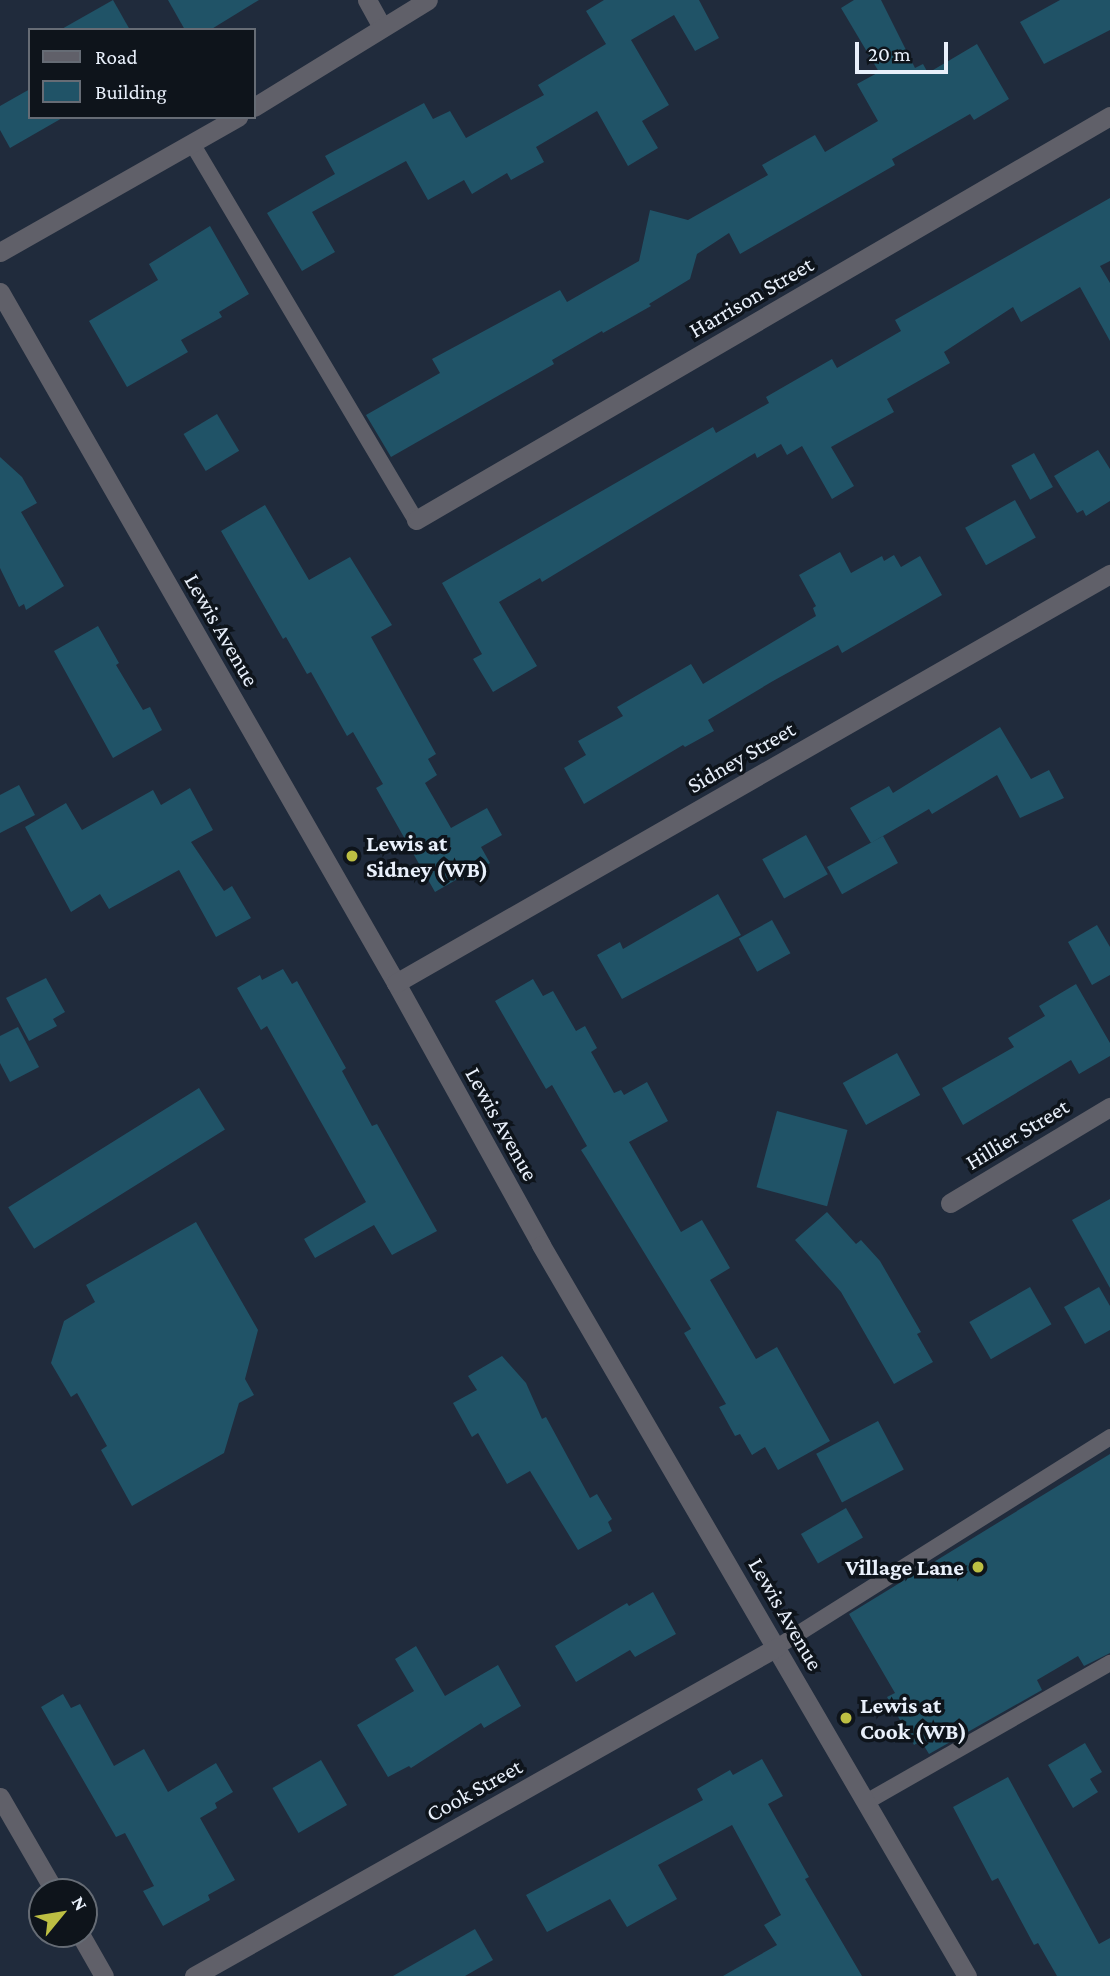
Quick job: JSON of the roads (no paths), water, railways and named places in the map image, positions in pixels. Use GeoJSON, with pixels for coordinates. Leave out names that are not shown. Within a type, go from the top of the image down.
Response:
{"type":"FeatureCollection","features":[{"type":"Feature","properties":{"kind":"street"},"geometry":{"type":"LineString","coordinates":[[367,0],[382,27]]}},
{"type":"Feature","properties":{"kind":"street"},"geometry":{"type":"LineString","coordinates":[[256,106],[428,0]]}},
{"type":"Feature","properties":{"kind":"street","name":"Harrison Street"},"geometry":{"type":"LineString","coordinates":[[416,520],[1110,116]]}},
{"type":"Feature","properties":{"kind":"street"},"geometry":{"type":"LineString","coordinates":[[0,252],[235,119]]}},
{"type":"Feature","properties":{"kind":"street","name":"Lewis Avenue"},"geometry":{"type":"LineString","coordinates":[[0,292],[396,983],[541,1245],[967,1976]]}},
{"type":"Feature","properties":{"kind":"street","name":"Sidney Street"},"geometry":{"type":"LineString","coordinates":[[396,983],[1110,573]]}},
{"type":"Feature","properties":{"kind":"street","name":"Hillier Street"},"geometry":{"type":"LineString","coordinates":[[950,1203],[1110,1107]]}},
{"type":"Feature","properties":{"kind":"street","name":"Cook Street"},"geometry":{"type":"LineString","coordinates":[[194,1976],[777,1647]]}},
{"type":"Feature","properties":{"kind":"street"},"geometry":{"type":"LineString","coordinates":[[0,1797],[47,1878]]}},
{"type":"Feature","properties":{"kind":"street"},"geometry":{"type":"LineString","coordinates":[[88,1948],[104,1976]]}},
{"type":"Feature","properties":{"kind":"lane"},"geometry":{"type":"LineString","coordinates":[[193,145],[416,520]]}},
{"type":"Feature","properties":{"kind":"lane"},"geometry":{"type":"LineString","coordinates":[[777,1647],[1110,1437]]}},
{"type":"Feature","properties":{"kind":"lane"},"geometry":{"type":"LineString","coordinates":[[867,1801],[1110,1663]]}},
{"type":"Feature","properties":{"kind":"place","name":"Lewis at Sidney (WB)"},"geometry":{"type":"Point","coordinates":[352,856]}},
{"type":"Feature","properties":{"kind":"place","name":"Village Lane"},"geometry":{"type":"Point","coordinates":[978,1567]}},
{"type":"Feature","properties":{"kind":"place","name":"Lewis at Cook (WB)"},"geometry":{"type":"Point","coordinates":[846,1718]}}]}
